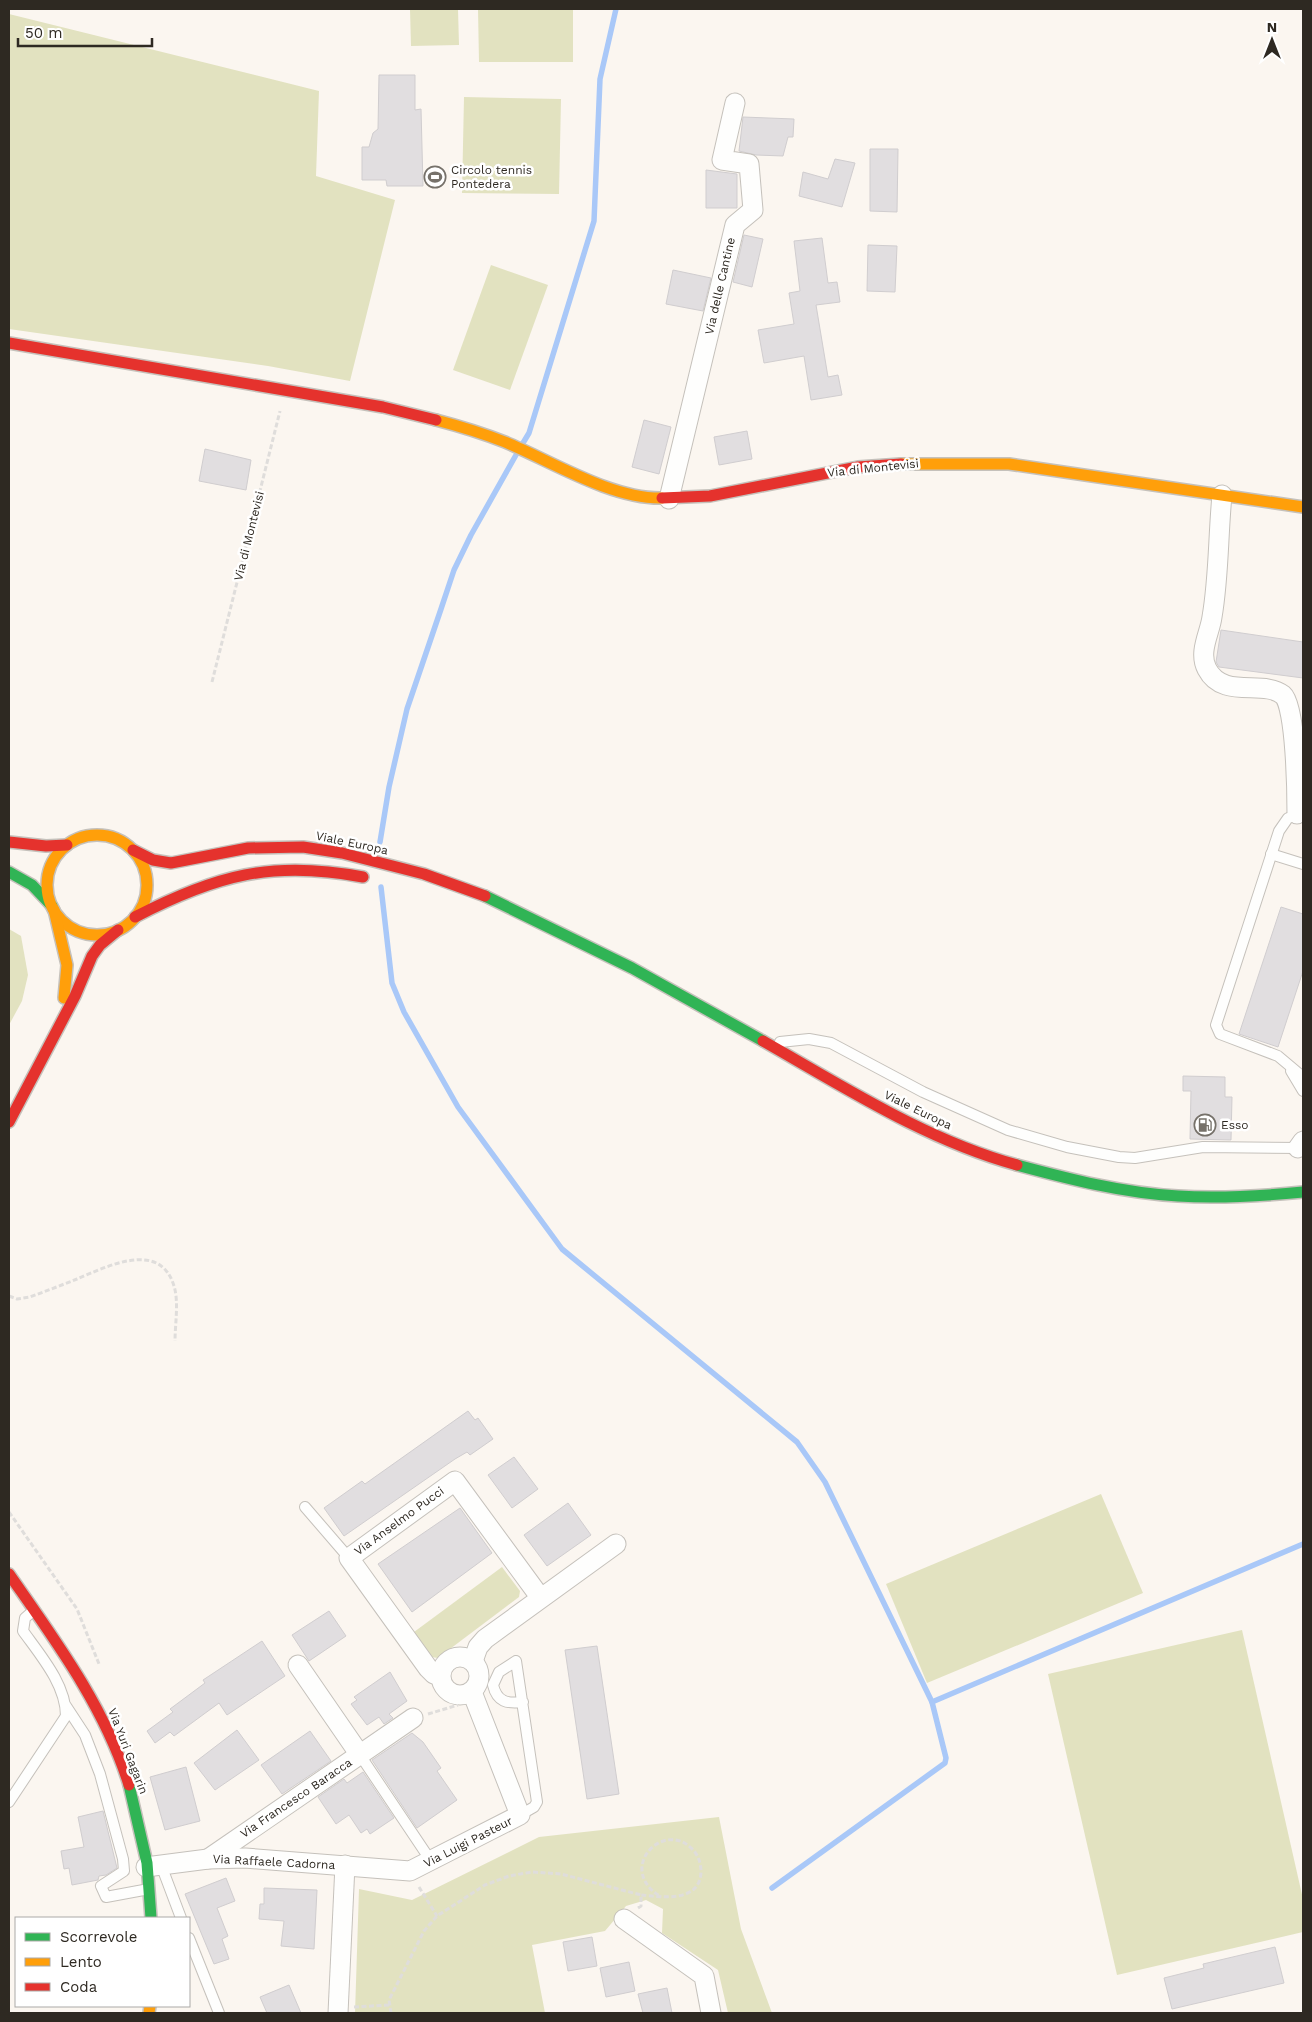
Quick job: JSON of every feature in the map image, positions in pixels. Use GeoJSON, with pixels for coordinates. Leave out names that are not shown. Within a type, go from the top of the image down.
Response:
{"type":"FeatureCollection","features":[{"type":"Feature","properties":{"kind":"street","name":"Via delle Cantine"},"geometry":{"type":"LineString","coordinates":[[669,499],[734,225],[753,210],[750,164],[722,160],[734,103]]}},
{"type":"Feature","properties":{"kind":"street"},"geometry":{"type":"LineString","coordinates":[[9,343],[285,390]]}},
{"type":"Feature","properties":{"kind":"street","name":"Via di Montevisi"},"geometry":{"type":"LineString","coordinates":[[285,390],[383,407],[458,426],[504,442],[610,488],[651,498],[669,499],[710,496],[858,467],[969,462],[1010,464],[1303,507]]}},
{"type":"Feature","properties":{"kind":"street"},"geometry":{"type":"LineString","coordinates":[[1222,496],[1212,617],[1205,645],[1204,661],[1209,672],[1227,685],[1272,691],[1284,695],[1292,721],[1300,815]]}},
{"type":"Feature","properties":{"kind":"street","name":"Viale Europa"},"geometry":{"type":"LineString","coordinates":[[9,842],[46,846],[67,845],[84,837],[105,835],[125,843],[133,850],[153,860],[171,863],[231,850],[265,846],[303,847],[342,853],[424,874],[480,894],[632,968],[912,1124],[957,1144],[1037,1172],[1109,1187],[1177,1196],[1264,1196],[1303,1192]]}},
{"type":"Feature","properties":{"kind":"street"},"geometry":{"type":"LineString","coordinates":[[56,1029],[67,989],[68,965],[62,935],[47,890],[48,873],[55,857],[67,845]]}},
{"type":"Feature","properties":{"kind":"street"},"geometry":{"type":"LineString","coordinates":[[133,850],[144,868],[147,883],[145,899],[135,917]]}},
{"type":"Feature","properties":{"kind":"street"},"geometry":{"type":"LineString","coordinates":[[9,1122],[56,1029],[75,996],[92,956],[100,945],[135,917],[192,888],[219,879],[263,870],[296,868],[330,870],[378,881]]}},
{"type":"Feature","properties":{"kind":"street"},"geometry":{"type":"LineString","coordinates":[[9,872],[32,884],[64,922],[78,931],[98,935],[118,930]]}},
{"type":"Feature","properties":{"kind":"street","name":"Viale Europa"},"geometry":{"type":"LineString","coordinates":[[500,916],[557,932]]}},
{"type":"Feature","properties":{"kind":"street","name":"Via Anselmo Pucci"},"geometry":{"type":"LineString","coordinates":[[440,1676],[434,1674],[428,1668],[349,1558],[455,1481],[540,1598]]}},
{"type":"Feature","properties":{"kind":"street"},"geometry":{"type":"LineString","coordinates":[[473,1661],[478,1648],[485,1639],[616,1544]]}},
{"type":"Feature","properties":{"kind":"street","name":"Via Yuri Gagarin"},"geometry":{"type":"LineString","coordinates":[[12,1586],[33,1611],[77,1675],[102,1721],[118,1757],[154,1866],[149,1889],[151,1917]]}},
{"type":"Feature","properties":{"kind":"street"},"geometry":{"type":"LineString","coordinates":[[462,1656],[473,1661],[479,1670],[479,1680],[473,1696],[451,1693],[445,1689],[440,1676],[443,1666],[455,1657],[462,1656]]}},
{"type":"Feature","properties":{"kind":"street","name":"Via Francesco Baracca"},"geometry":{"type":"LineString","coordinates":[[298,1665],[360,1755]]}},
{"type":"Feature","properties":{"kind":"street","name":"Via Luigi Pasteur"},"geometry":{"type":"LineString","coordinates":[[344,1865],[410,1871],[520,1815],[473,1696]]}},
{"type":"Feature","properties":{"kind":"street","name":"Via Francesco Baracca"},"geometry":{"type":"LineString","coordinates":[[208,1859],[413,1718]]}},
{"type":"Feature","properties":{"kind":"street","name":"Via Raffaele Cadorna"},"geometry":{"type":"LineString","coordinates":[[154,1866],[208,1859],[274,1860],[344,1865],[338,2011]]}},
{"type":"Feature","properties":{"kind":"street"},"geometry":{"type":"LineString","coordinates":[[624,1919],[704,1976],[711,2013]]}},
{"type":"Feature","properties":{"kind":"lane"},"geometry":{"type":"LineString","coordinates":[[1300,815],[1282,824],[1216,1018],[1216,1028],[1220,1034],[1284,1060],[1303,1077]]}},
{"type":"Feature","properties":{"kind":"lane"},"geometry":{"type":"LineString","coordinates":[[1271,854],[1303,864]]}},
{"type":"Feature","properties":{"kind":"lane"},"geometry":{"type":"LineString","coordinates":[[767,1043],[809,1040],[831,1043],[923,1092],[1008,1130],[1067,1147],[1119,1158],[1148,1157],[1203,1147],[1301,1146]]}},
{"type":"Feature","properties":{"kind":"lane"},"geometry":{"type":"LineString","coordinates":[[1284,1060],[1303,1091]]}},
{"type":"Feature","properties":{"kind":"lane"},"geometry":{"type":"LineString","coordinates":[[305,1507],[349,1558]]}},
{"type":"Feature","properties":{"kind":"lane"},"geometry":{"type":"LineString","coordinates":[[33,1611],[26,1618],[23,1631],[61,1690],[66,1706],[85,1735],[100,1774],[123,1859],[124,1871],[101,1886],[103,1893],[106,1898],[149,1889]]}},
{"type":"Feature","properties":{"kind":"lane"},"geometry":{"type":"LineString","coordinates":[[520,1815],[534,1808],[537,1802],[523,1702]]}},
{"type":"Feature","properties":{"kind":"lane"},"geometry":{"type":"LineString","coordinates":[[9,1802],[66,1716],[66,1706]]}},
{"type":"Feature","properties":{"kind":"lane"},"geometry":{"type":"LineString","coordinates":[[360,1755],[431,1861]]}},
{"type":"Feature","properties":{"kind":"lane"},"geometry":{"type":"LineString","coordinates":[[154,1866],[180,1917]]}},
{"type":"Feature","properties":{"kind":"lane"},"geometry":{"type":"LineString","coordinates":[[190,1940],[219,2013]]}},
{"type":"Feature","properties":{"kind":"path","name":"Via di Montevisi"},"geometry":{"type":"LineString","coordinates":[[212,682],[285,390]]}},
{"type":"Feature","properties":{"kind":"path"},"geometry":{"type":"LineString","coordinates":[[9,1296],[18,1299],[30,1297],[113,1264],[133,1259],[150,1261],[166,1272],[174,1285],[175,1341]]}},
{"type":"Feature","properties":{"kind":"path"},"geometry":{"type":"LineString","coordinates":[[9,1512],[77,1609],[102,1671]]}},
{"type":"Feature","properties":{"kind":"path"},"geometry":{"type":"LineString","coordinates":[[413,1718],[473,1696]]}},
{"type":"Feature","properties":{"kind":"path"},"geometry":{"type":"LineString","coordinates":[[392,2013],[389,2005],[396,1982],[424,1930],[437,1916],[485,1885],[509,1876],[532,1872],[561,1874],[641,1895],[661,1897],[682,1896],[694,1888],[700,1881],[700,1862],[696,1853],[688,1845],[676,1840],[652,1846],[644,1856],[642,1865],[643,1878],[650,1890],[661,1897]]}},
{"type":"Feature","properties":{"kind":"path"},"geometry":{"type":"LineString","coordinates":[[410,1871],[425,1900],[437,1916]]}},
{"type":"Feature","properties":{"kind":"path"},"geometry":{"type":"LineString","coordinates":[[624,1919],[641,1906],[641,1895]]}},
{"type":"Feature","properties":{"kind":"path"},"geometry":{"type":"LineString","coordinates":[[338,2011],[389,2005]]}},
{"type":"Feature","properties":{"kind":"green space"},"geometry":{"type":"Polygon","coordinates":[[[410,9],[458,9],[459,45],[411,46],[410,9]]]}},
{"type":"Feature","properties":{"kind":"green space"},"geometry":{"type":"Polygon","coordinates":[[[478,9],[573,9],[573,62],[479,62],[478,9]]]}},
{"type":"Feature","properties":{"kind":"green space"},"geometry":{"type":"Polygon","coordinates":[[[9,14],[319,91],[316,176],[395,200],[350,381],[268,366],[9,329],[9,14]]]}},
{"type":"Feature","properties":{"kind":"green space"},"geometry":{"type":"Polygon","coordinates":[[[464,97],[561,99],[559,194],[462,193],[464,97]]]}},
{"type":"Feature","properties":{"kind":"green space"},"geometry":{"type":"Polygon","coordinates":[[[491,265],[548,285],[510,390],[453,370],[491,265]]]}},
{"type":"Feature","properties":{"kind":"green space"},"geometry":{"type":"Polygon","coordinates":[[[9,929],[21,936],[28,975],[22,1001],[9,1025],[9,929]]]}},
{"type":"Feature","properties":{"kind":"green space"},"geometry":{"type":"Polygon","coordinates":[[[1101,1494],[1143,1593],[927,1683],[886,1584],[1101,1494]]]}},
{"type":"Feature","properties":{"kind":"green space"},"geometry":{"type":"Polygon","coordinates":[[[502,1567],[520,1591],[519,1597],[438,1658],[431,1657],[414,1632],[502,1567]]]}},
{"type":"Feature","properties":{"kind":"green space"},"geometry":{"type":"Polygon","coordinates":[[[1242,1630],[1303,1899],[1303,1932],[1117,1975],[1048,1674],[1242,1630]]]}},
{"type":"Feature","properties":{"kind":"green space"},"geometry":{"type":"Polygon","coordinates":[[[719,1817],[741,1929],[772,2013],[728,2013],[718,1970],[662,1933],[663,1909],[646,1900],[626,1906],[605,1931],[532,1945],[545,2013],[355,2013],[359,1889],[412,1900],[539,1837],[719,1817]]]}},
{"type":"Feature","properties":{"kind":"building"},"geometry":{"type":"Polygon","coordinates":[[[379,75],[415,75],[415,110],[421,109],[423,186],[387,186],[386,180],[362,180],[362,147],[369,147],[373,133],[378,129],[379,75]]]}},
{"type":"Feature","properties":{"kind":"building"},"geometry":{"type":"Polygon","coordinates":[[[743,117],[794,119],[793,137],[788,137],[783,156],[756,155],[739,151],[743,117]]]}},
{"type":"Feature","properties":{"kind":"building"},"geometry":{"type":"Polygon","coordinates":[[[870,149],[898,149],[897,212],[870,211],[870,149]]]}},
{"type":"Feature","properties":{"kind":"building"},"geometry":{"type":"Polygon","coordinates":[[[835,159],[855,163],[842,207],[799,196],[803,172],[828,179],[835,159]]]}},
{"type":"Feature","properties":{"kind":"building"},"geometry":{"type":"Polygon","coordinates":[[[706,170],[737,174],[737,208],[706,208],[706,170]]]}},
{"type":"Feature","properties":{"kind":"building"},"geometry":{"type":"Polygon","coordinates":[[[744,235],[763,239],[752,287],[733,282],[744,235]]]}},
{"type":"Feature","properties":{"kind":"building"},"geometry":{"type":"Polygon","coordinates":[[[822,238],[828,283],[837,282],[840,302],[816,305],[828,377],[838,375],[842,395],[811,400],[804,356],[764,363],[758,330],[794,324],[789,293],[800,291],[794,241],[822,238]]]}},
{"type":"Feature","properties":{"kind":"building"},"geometry":{"type":"Polygon","coordinates":[[[868,245],[897,246],[895,292],[867,291],[868,245]]]}},
{"type":"Feature","properties":{"kind":"building"},"geometry":{"type":"Polygon","coordinates":[[[673,270],[711,278],[703,311],[666,304],[673,270]]]}},
{"type":"Feature","properties":{"kind":"building"},"geometry":{"type":"Polygon","coordinates":[[[644,420],[671,427],[659,474],[632,467],[644,420]]]}},
{"type":"Feature","properties":{"kind":"building"},"geometry":{"type":"Polygon","coordinates":[[[747,431],[752,459],[719,465],[714,437],[747,431]]]}},
{"type":"Feature","properties":{"kind":"building"},"geometry":{"type":"Polygon","coordinates":[[[205,449],[251,460],[246,490],[199,481],[205,449]]]}},
{"type":"Feature","properties":{"kind":"building"},"geometry":{"type":"Polygon","coordinates":[[[1221,630],[1303,642],[1303,678],[1219,667],[1216,662],[1221,630]]]}},
{"type":"Feature","properties":{"kind":"building"},"geometry":{"type":"Polygon","coordinates":[[[1281,907],[1303,914],[1303,971],[1278,1047],[1239,1034],[1281,907]]]}},
{"type":"Feature","properties":{"kind":"building"},"geometry":{"type":"Polygon","coordinates":[[[1183,1076],[1225,1077],[1225,1097],[1232,1097],[1231,1140],[1190,1139],[1191,1091],[1183,1091],[1183,1076]]]}},
{"type":"Feature","properties":{"kind":"building"},"geometry":{"type":"Polygon","coordinates":[[[468,1411],[475,1420],[478,1418],[493,1439],[470,1455],[467,1452],[455,1459],[344,1536],[324,1508],[362,1481],[365,1484],[468,1411]]]}},
{"type":"Feature","properties":{"kind":"building"},"geometry":{"type":"Polygon","coordinates":[[[514,1457],[538,1489],[512,1508],[488,1475],[514,1457]]]}},
{"type":"Feature","properties":{"kind":"building"},"geometry":{"type":"Polygon","coordinates":[[[568,1503],[591,1535],[547,1566],[524,1535],[568,1503]]]}},
{"type":"Feature","properties":{"kind":"building"},"geometry":{"type":"Polygon","coordinates":[[[460,1508],[492,1553],[412,1612],[378,1564],[460,1508]]]}},
{"type":"Feature","properties":{"kind":"building"},"geometry":{"type":"Polygon","coordinates":[[[329,1611],[346,1636],[309,1661],[292,1635],[329,1611]]]}},
{"type":"Feature","properties":{"kind":"building"},"geometry":{"type":"Polygon","coordinates":[[[262,1641],[285,1676],[227,1715],[219,1703],[174,1736],[170,1732],[155,1743],[147,1731],[173,1712],[170,1709],[205,1683],[203,1680],[262,1641]]]}},
{"type":"Feature","properties":{"kind":"building"},"geometry":{"type":"Polygon","coordinates":[[[597,1646],[619,1794],[587,1799],[565,1650],[597,1646]]]}},
{"type":"Feature","properties":{"kind":"building"},"geometry":{"type":"Polygon","coordinates":[[[390,1672],[407,1701],[389,1714],[393,1718],[384,1724],[379,1717],[367,1725],[351,1704],[357,1700],[354,1697],[390,1672]]]}},
{"type":"Feature","properties":{"kind":"building"},"geometry":{"type":"Polygon","coordinates":[[[237,1730],[259,1760],[215,1790],[194,1763],[237,1730]]]}},
{"type":"Feature","properties":{"kind":"building"},"geometry":{"type":"Polygon","coordinates":[[[310,1731],[331,1761],[282,1794],[261,1765],[310,1731]]]}},
{"type":"Feature","properties":{"kind":"building"},"geometry":{"type":"Polygon","coordinates":[[[412,1733],[423,1742],[441,1768],[437,1771],[457,1800],[417,1828],[372,1760],[412,1733]]]}},
{"type":"Feature","properties":{"kind":"building"},"geometry":{"type":"Polygon","coordinates":[[[186,1767],[200,1821],[165,1830],[150,1777],[186,1767]]]}},
{"type":"Feature","properties":{"kind":"building"},"geometry":{"type":"Polygon","coordinates":[[[363,1772],[394,1818],[370,1834],[367,1829],[361,1833],[349,1815],[336,1824],[318,1797],[344,1779],[347,1783],[363,1772]]]}},
{"type":"Feature","properties":{"kind":"building"},"geometry":{"type":"Polygon","coordinates":[[[103,1811],[117,1868],[106,1875],[99,1876],[98,1880],[72,1885],[69,1868],[64,1869],[61,1851],[84,1847],[78,1817],[103,1811]]]}},
{"type":"Feature","properties":{"kind":"building"},"geometry":{"type":"Polygon","coordinates":[[[226,1878],[235,1901],[217,1908],[228,1936],[222,1939],[229,1959],[214,1964],[185,1894],[226,1878]]]}},
{"type":"Feature","properties":{"kind":"building"},"geometry":{"type":"Polygon","coordinates":[[[264,1888],[317,1890],[314,1949],[281,1946],[284,1921],[259,1919],[260,1904],[264,1904],[264,1888]]]}},
{"type":"Feature","properties":{"kind":"building"},"geometry":{"type":"Polygon","coordinates":[[[592,1937],[597,1966],[568,1971],[563,1942],[592,1937]]]}},
{"type":"Feature","properties":{"kind":"building"},"geometry":{"type":"Polygon","coordinates":[[[1275,1947],[1284,1983],[1172,2009],[1164,1978],[1204,1968],[1203,1964],[1275,1947]]]}},
{"type":"Feature","properties":{"kind":"building"},"geometry":{"type":"Polygon","coordinates":[[[629,1962],[635,1991],[606,1997],[600,1968],[629,1962]]]}},
{"type":"Feature","properties":{"kind":"building"},"geometry":{"type":"Polygon","coordinates":[[[289,1985],[301,2013],[267,2013],[260,1997],[289,1985]]]}},
{"type":"Feature","properties":{"kind":"building"},"geometry":{"type":"Polygon","coordinates":[[[667,1988],[672,2013],[643,2013],[638,1994],[667,1988]]]}},
{"type":"Feature","properties":{"kind":"waterway"},"geometry":{"type":"LineString","coordinates":[[523,443],[529,433],[594,221],[600,79],[616,9]]}},
{"type":"Feature","properties":{"kind":"waterway"},"geometry":{"type":"LineString","coordinates":[[380,842],[389,787],[407,709],[454,570],[471,535],[516,455]]}},
{"type":"Feature","properties":{"kind":"waterway"},"geometry":{"type":"LineString","coordinates":[[381,887],[392,983],[404,1012],[458,1107],[562,1249],[797,1442],[825,1482],[932,1702],[1303,1544]]}},
{"type":"Feature","properties":{"kind":"waterway"},"geometry":{"type":"LineString","coordinates":[[772,1888],[945,1763],[946,1758],[932,1702]]}},
{"type":"Feature","properties":{"kind":"traffic: fast"},"geometry":{"type":"LineString","coordinates":[[9,872],[32,885],[52,906]]}},
{"type":"Feature","properties":{"kind":"traffic: fast"},"geometry":{"type":"LineString","coordinates":[[485,896],[632,968],[763,1041]]}},
{"type":"Feature","properties":{"kind":"traffic: fast"},"geometry":{"type":"LineString","coordinates":[[1017,1165],[1096,1185],[1157,1194],[1225,1197],[1303,1192]]}},
{"type":"Feature","properties":{"kind":"traffic: fast"},"geometry":{"type":"LineString","coordinates":[[129,1785],[147,1863],[151,1917]]}},
{"type":"Feature","properties":{"kind":"traffic: slow"},"geometry":{"type":"LineString","coordinates":[[436,420],[505,442],[602,486],[642,497],[662,498]]}},
{"type":"Feature","properties":{"kind":"traffic: slow"},"geometry":{"type":"LineString","coordinates":[[901,464],[1009,464],[1303,507]]}},
{"type":"Feature","properties":{"kind":"traffic: slow"},"geometry":{"type":"LineString","coordinates":[[97,835],[116,839],[132,850],[143,866],[147,885],[143,904],[132,920],[116,931],[97,935],[78,931],[62,920],[51,904],[47,885],[51,866],[62,850],[78,839],[97,835]]}},
{"type":"Feature","properties":{"kind":"traffic: slow"},"geometry":{"type":"LineString","coordinates":[[54,910],[67,965],[64,998]]}},
{"type":"Feature","properties":{"kind":"traffic: slow"},"geometry":{"type":"LineString","coordinates":[[149,2013],[150,2007]]}},
{"type":"Feature","properties":{"kind":"traffic: jam"},"geometry":{"type":"LineString","coordinates":[[9,343],[383,407],[436,420]]}},
{"type":"Feature","properties":{"kind":"traffic: jam"},"geometry":{"type":"LineString","coordinates":[[662,498],[710,496],[858,467],[901,464]]}},
{"type":"Feature","properties":{"kind":"traffic: jam"},"geometry":{"type":"LineString","coordinates":[[9,842],[46,846],[67,845]]}},
{"type":"Feature","properties":{"kind":"traffic: jam"},"geometry":{"type":"LineString","coordinates":[[133,850],[153,860],[171,863],[248,848],[303,847],[342,853],[424,874],[485,896]]}},
{"type":"Feature","properties":{"kind":"traffic: jam"},"geometry":{"type":"LineString","coordinates":[[135,917],[192,891],[219,881],[245,875],[272,871],[300,870],[363,877]]}},
{"type":"Feature","properties":{"kind":"traffic: jam"},"geometry":{"type":"LineString","coordinates":[[9,1122],[75,996],[92,956],[100,945],[118,930]]}},
{"type":"Feature","properties":{"kind":"traffic: jam"},"geometry":{"type":"LineString","coordinates":[[763,1041],[855,1094],[918,1127],[950,1142],[1017,1165]]}},
{"type":"Feature","properties":{"kind":"traffic: jam"},"geometry":{"type":"LineString","coordinates":[[9,1574],[61,1649],[93,1701],[107,1728],[129,1785]]}},
{"type":"Feature","properties":{"kind":"place","name":"Circolo tennis Pontedera"},"geometry":{"type":"Point","coordinates":[435,177]}},
{"type":"Feature","properties":{"kind":"place","name":"Esso"},"geometry":{"type":"Point","coordinates":[1205,1125]}}]}
